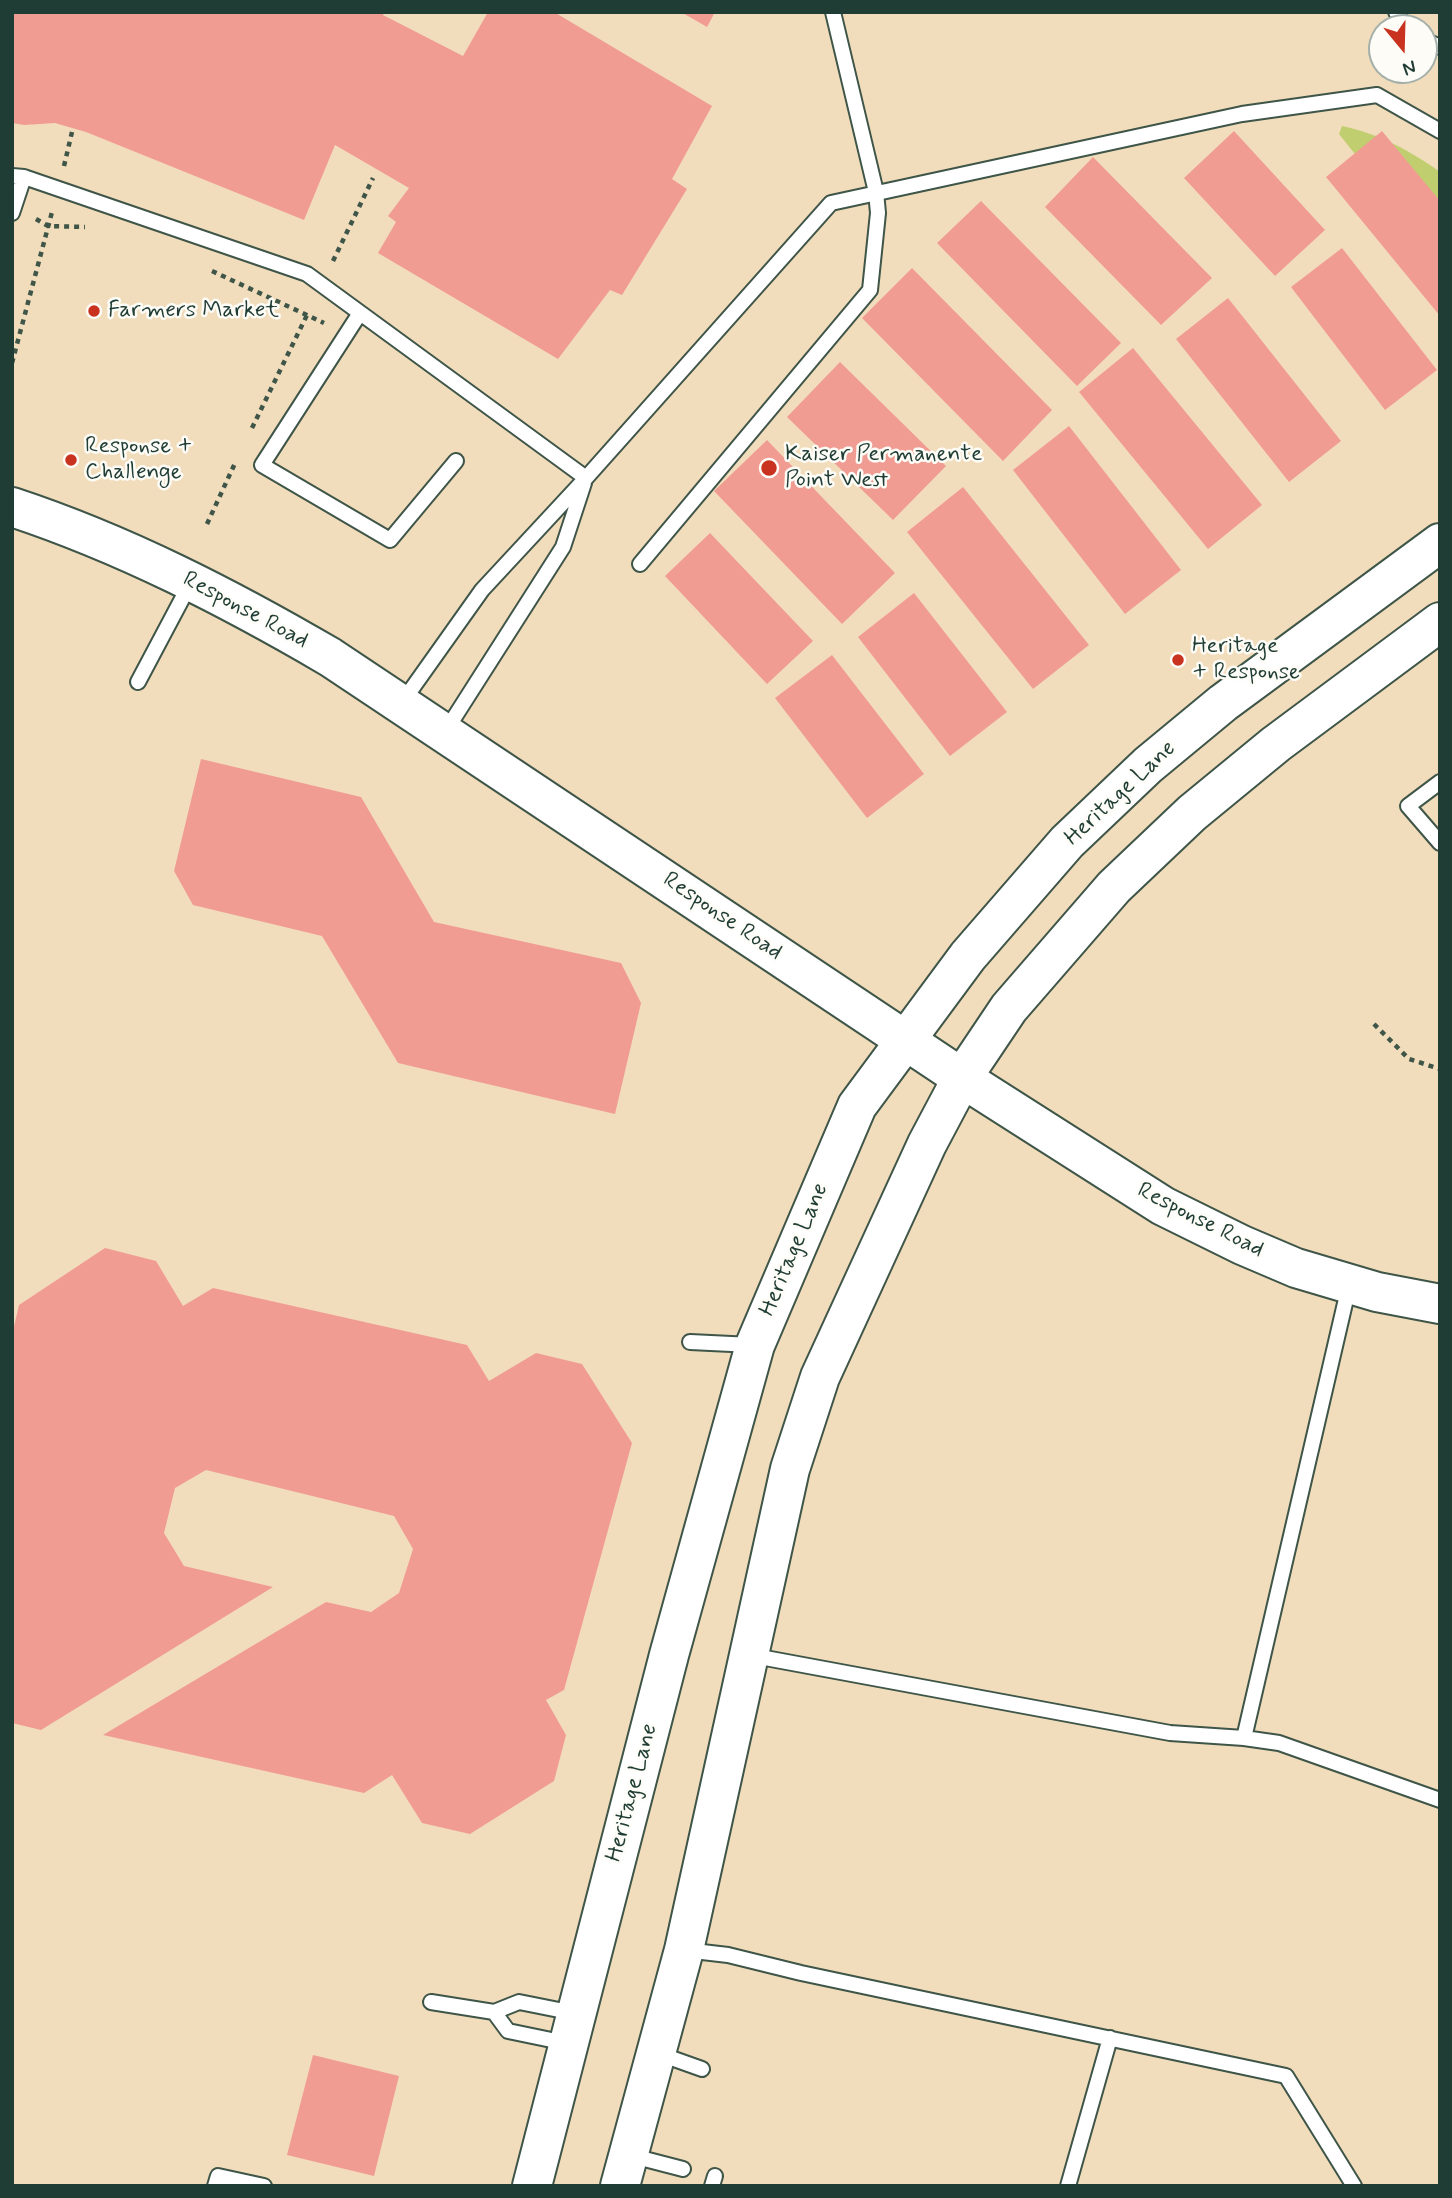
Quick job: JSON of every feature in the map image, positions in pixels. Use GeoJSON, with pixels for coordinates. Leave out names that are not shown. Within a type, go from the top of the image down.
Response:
{"type":"FeatureCollection","features":[{"type":"Feature","properties":{"kind":"main road","name":"Response Road"},"geometry":{"type":"LineString","coordinates":[[12,507],[50,519],[155,563],[278,626],[330,657],[962,1078],[1163,1206],[1296,1268],[1377,1292],[1440,1304]]}},
{"type":"Feature","properties":{"kind":"main road","name":"Heritage Lane"},"geometry":{"type":"LineString","coordinates":[[533,2186],[669,1655],[755,1345],[857,1106],[968,956],[1067,842],[1149,765],[1236,693],[1440,543]]}},
{"type":"Feature","properties":{"kind":"main road"},"geometry":{"type":"LineString","coordinates":[[624,2170],[684,1950],[790,1469],[820,1377],[927,1144],[962,1078],[1015,1001],[1124,878],[1192,813],[1276,744],[1440,622]]}},
{"type":"Feature","properties":{"kind":"lane"},"geometry":{"type":"LineString","coordinates":[[640,564],[870,290],[878,213],[876,192],[833,12]]}},
{"type":"Feature","properties":{"kind":"lane"},"geometry":{"type":"LineString","coordinates":[[401,705],[482,590],[586,478],[831,202],[1242,114],[1377,95],[1440,131]]}},
{"type":"Feature","properties":{"kind":"lane"},"geometry":{"type":"LineString","coordinates":[[12,213],[18,176],[307,274],[586,478]]}},
{"type":"Feature","properties":{"kind":"lane"},"geometry":{"type":"LineString","coordinates":[[360,313],[262,465],[390,540],[456,461]]}},
{"type":"Feature","properties":{"kind":"lane"},"geometry":{"type":"LineString","coordinates":[[444,733],[563,547],[586,478]]}},
{"type":"Feature","properties":{"kind":"lane"},"geometry":{"type":"LineString","coordinates":[[138,682],[191,581]]}},
{"type":"Feature","properties":{"kind":"lane"},"geometry":{"type":"LineString","coordinates":[[1440,782],[1408,806],[1440,844]]}},
{"type":"Feature","properties":{"kind":"lane"},"geometry":{"type":"LineString","coordinates":[[1244,1738],[1350,1284]]}},
{"type":"Feature","properties":{"kind":"lane"},"geometry":{"type":"LineString","coordinates":[[690,1342],[755,1345]]}},
{"type":"Feature","properties":{"kind":"lane"},"geometry":{"type":"LineString","coordinates":[[748,1655],[1170,1733],[1279,1743],[1440,1800]]}},
{"type":"Feature","properties":{"kind":"lane"},"geometry":{"type":"LineString","coordinates":[[684,1950],[728,1955],[801,1973],[1286,2076],[1354,2186]]}},
{"type":"Feature","properties":{"kind":"lane"},"geometry":{"type":"LineString","coordinates":[[431,2002],[494,2012],[519,2002],[572,2028]]}},
{"type":"Feature","properties":{"kind":"lane"},"geometry":{"type":"LineString","coordinates":[[494,2012],[508,2031],[572,2028]]}},
{"type":"Feature","properties":{"kind":"lane"},"geometry":{"type":"LineString","coordinates":[[1068,2186],[1110,2038]]}},
{"type":"Feature","properties":{"kind":"lane"},"geometry":{"type":"LineString","coordinates":[[654,2053],[702,2069]]}},
{"type":"Feature","properties":{"kind":"lane"},"geometry":{"type":"LineString","coordinates":[[624,2170],[683,2169]]}},
{"type":"Feature","properties":{"kind":"lane"},"geometry":{"type":"LineString","coordinates":[[215,2186],[218,2176],[264,2186]]}},
{"type":"Feature","properties":{"kind":"path"},"geometry":{"type":"LineString","coordinates":[[12,363],[72,132]]}},
{"type":"Feature","properties":{"kind":"path"},"geometry":{"type":"LineString","coordinates":[[249,434],[373,178]]}},
{"type":"Feature","properties":{"kind":"path"},"geometry":{"type":"LineString","coordinates":[[206,524],[239,456]]}},
{"type":"Feature","properties":{"kind":"path"},"geometry":{"type":"LineString","coordinates":[[1374,1024],[1409,1059],[1440,1069]]}},
{"type":"Feature","properties":{"kind":"green space"},"geometry":{"type":"Polygon","coordinates":[[[1342,126],[1393,144],[1440,172],[1440,261],[1339,134],[1342,126]]]}},
{"type":"Feature","properties":{"kind":"building"},"geometry":{"type":"Polygon","coordinates":[[[12,12],[385,12],[383,15],[463,56],[488,12],[554,12],[712,106],[672,179],[687,189],[622,295],[610,290],[558,359],[378,253],[396,222],[388,216],[409,188],[335,145],[304,220],[86,132],[55,123],[12,123],[12,12]]]}},
{"type":"Feature","properties":{"kind":"building"},"geometry":{"type":"Polygon","coordinates":[[[681,12],[715,12],[707,27],[681,12]]]}},
{"type":"Feature","properties":{"kind":"building"},"geometry":{"type":"Polygon","coordinates":[[[1234,131],[1325,230],[1275,276],[1184,178],[1234,131]]]}},
{"type":"Feature","properties":{"kind":"building"},"geometry":{"type":"Polygon","coordinates":[[[1382,131],[1440,201],[1440,316],[1326,177],[1382,131]]]}},
{"type":"Feature","properties":{"kind":"building"},"geometry":{"type":"Polygon","coordinates":[[[1093,157],[1212,278],[1161,325],[1045,207],[1093,157]]]}},
{"type":"Feature","properties":{"kind":"building"},"geometry":{"type":"Polygon","coordinates":[[[981,201],[1121,343],[1077,386],[937,243],[981,201]]]}},
{"type":"Feature","properties":{"kind":"building"},"geometry":{"type":"Polygon","coordinates":[[[1342,248],[1437,370],[1385,410],[1291,287],[1342,248]]]}},
{"type":"Feature","properties":{"kind":"building"},"geometry":{"type":"Polygon","coordinates":[[[912,268],[1052,410],[1003,461],[862,318],[912,268]]]}},
{"type":"Feature","properties":{"kind":"building"},"geometry":{"type":"Polygon","coordinates":[[[1228,298],[1341,441],[1289,482],[1176,339],[1228,298]]]}},
{"type":"Feature","properties":{"kind":"building"},"geometry":{"type":"Polygon","coordinates":[[[1133,348],[1262,505],[1208,549],[1079,392],[1133,348]]]}},
{"type":"Feature","properties":{"kind":"building"},"geometry":{"type":"Polygon","coordinates":[[[840,362],[946,466],[893,520],[787,417],[840,362]]]}},
{"type":"Feature","properties":{"kind":"building"},"geometry":{"type":"Polygon","coordinates":[[[1069,426],[1181,570],[1125,614],[1013,470],[1069,426]]]}},
{"type":"Feature","properties":{"kind":"building"},"geometry":{"type":"Polygon","coordinates":[[[767,440],[895,573],[842,624],[714,491],[767,440]]]}},
{"type":"Feature","properties":{"kind":"building"},"geometry":{"type":"Polygon","coordinates":[[[963,487],[1089,645],[1033,689],[907,532],[963,487]]]}},
{"type":"Feature","properties":{"kind":"building"},"geometry":{"type":"Polygon","coordinates":[[[710,533],[813,641],[767,684],[665,576],[710,533]]]}},
{"type":"Feature","properties":{"kind":"building"},"geometry":{"type":"Polygon","coordinates":[[[914,593],[1007,712],[950,756],[858,637],[914,593]]]}},
{"type":"Feature","properties":{"kind":"building"},"geometry":{"type":"Polygon","coordinates":[[[832,655],[924,774],[867,818],[775,698],[832,655]]]}},
{"type":"Feature","properties":{"kind":"building"},"geometry":{"type":"Polygon","coordinates":[[[201,759],[361,797],[434,922],[621,963],[641,1003],[615,1114],[398,1063],[322,936],[193,905],[174,871],[201,759]]]}},
{"type":"Feature","properties":{"kind":"building"},"geometry":{"type":"Polygon","coordinates":[[[105,1248],[156,1261],[183,1306],[213,1288],[467,1345],[489,1381],[536,1353],[582,1364],[632,1443],[564,1690],[546,1700],[566,1735],[554,1781],[470,1834],[422,1823],[392,1775],[364,1793],[103,1735],[326,1602],[371,1612],[399,1593],[413,1549],[394,1516],[206,1470],[175,1488],[164,1533],[184,1566],[273,1587],[41,1730],[12,1723],[12,1335],[19,1305],[105,1248]]]}},
{"type":"Feature","properties":{"kind":"building"},"geometry":{"type":"Polygon","coordinates":[[[313,2055],[399,2076],[374,2176],[287,2155],[313,2055]]]}},
{"type":"Feature","properties":{"kind":"place","name":"Farmers Market"},"geometry":{"type":"Point","coordinates":[94,311]}},
{"type":"Feature","properties":{"kind":"place","name":"Response + Challenge"},"geometry":{"type":"Point","coordinates":[71,460]}},
{"type":"Feature","properties":{"kind":"place","name":"Kaiser Permanente Point West"},"geometry":{"type":"Point","coordinates":[769,468]}},
{"type":"Feature","properties":{"kind":"place","name":"Heritage + Response"},"geometry":{"type":"Point","coordinates":[1178,660]}}]}
